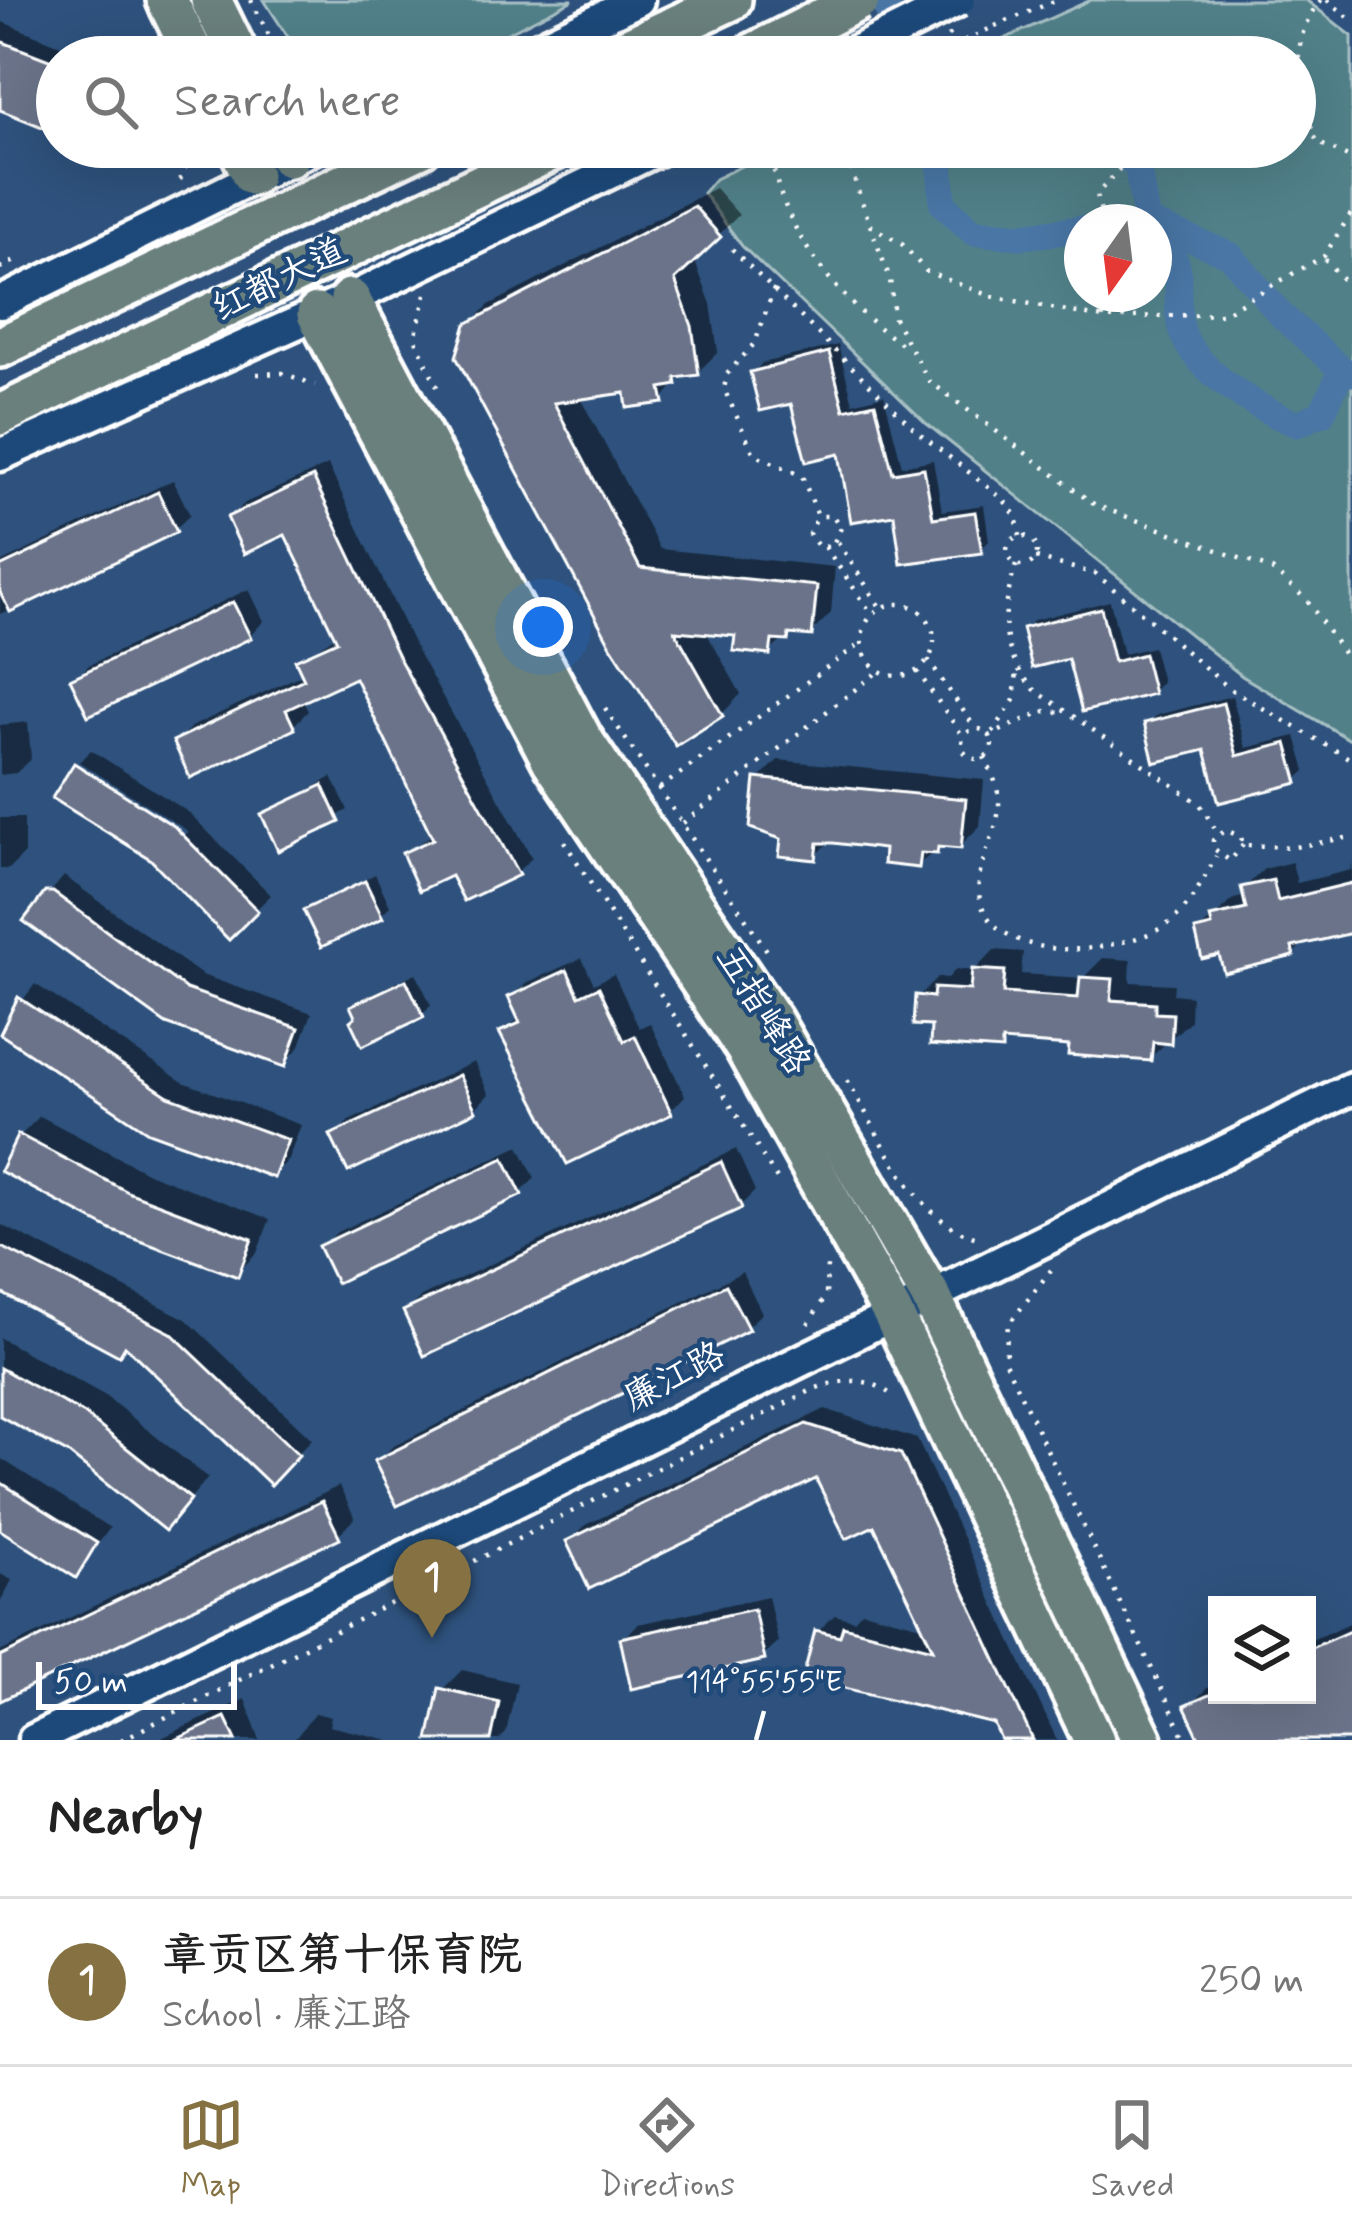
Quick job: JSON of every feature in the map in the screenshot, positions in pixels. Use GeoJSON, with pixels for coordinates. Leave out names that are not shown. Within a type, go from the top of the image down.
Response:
{"type":"FeatureCollection","features":[{"type":"Feature","properties":{"kind":"main road"},"geometry":{"type":"LineString","coordinates":[[167,0],[185,36]]}},
{"type":"Feature","properties":{"kind":"main road"},"geometry":{"type":"LineString","coordinates":[[211,0],[229,36]]}},
{"type":"Feature","properties":{"kind":"main road"},"geometry":{"type":"LineString","coordinates":[[788,36],[859,0]]}},
{"type":"Feature","properties":{"kind":"main road"},"geometry":{"type":"LineString","coordinates":[[654,36],[716,7]]}},
{"type":"Feature","properties":{"kind":"main road","name":"红都大道"},"geometry":{"type":"LineString","coordinates":[[0,347],[377,168]]}},
{"type":"Feature","properties":{"kind":"main road","name":"红都大道"},"geometry":{"type":"LineString","coordinates":[[0,415],[516,168]]}},
{"type":"Feature","properties":{"kind":"main road","name":"五指峰路"},"geometry":{"type":"LineString","coordinates":[[334,306],[582,739],[772,1021],[930,1295],[1142,1740]]}},
{"type":"Feature","properties":{"kind":"main road","name":"五指峰路"},"geometry":{"type":"LineString","coordinates":[[334,306],[553,760],[745,1046],[892,1312],[1094,1740]]}},
{"type":"Feature","properties":{"kind":"street"},"geometry":{"type":"LineString","coordinates":[[563,36],[638,0]]}},
{"type":"Feature","properties":{"kind":"street"},"geometry":{"type":"LineString","coordinates":[[887,36],[959,0]]}},
{"type":"Feature","properties":{"kind":"street"},"geometry":{"type":"LineString","coordinates":[[0,303],[234,168]]}},
{"type":"Feature","properties":{"kind":"street"},"geometry":{"type":"LineString","coordinates":[[0,455],[640,168]]}},
{"type":"Feature","properties":{"kind":"street","name":"廉江路"},"geometry":{"type":"LineString","coordinates":[[34,1740],[1352,1088]]}},
{"type":"Feature","properties":{"kind":"path"},"geometry":{"type":"LineString","coordinates":[[251,0],[269,36]]}},
{"type":"Feature","properties":{"kind":"path"},"geometry":{"type":"LineString","coordinates":[[975,36],[1058,0]]}},
{"type":"Feature","properties":{"kind":"path"},"geometry":{"type":"LineString","coordinates":[[1300,36],[1304,20],[1324,0],[1352,20]]}},
{"type":"Feature","properties":{"kind":"path"},"geometry":{"type":"LineString","coordinates":[[1316,139],[1352,159]]}},
{"type":"Feature","properties":{"kind":"path"},"geometry":{"type":"LineString","coordinates":[[773,168],[774,180],[833,289],[907,348]]}},
{"type":"Feature","properties":{"kind":"path"},"geometry":{"type":"LineString","coordinates":[[851,168],[907,348],[929,381],[1095,505],[1272,570],[1306,599],[1352,667]]}},
{"type":"Feature","properties":{"kind":"path"},"geometry":{"type":"LineString","coordinates":[[1099,204],[1097,194],[1120,168]]}},
{"type":"Feature","properties":{"kind":"path"},"geometry":{"type":"LineString","coordinates":[[871,225],[903,244],[928,272],[990,296],[1103,318],[1222,314],[1324,256],[1352,212]]}},
{"type":"Feature","properties":{"kind":"path"},"geometry":{"type":"LineString","coordinates":[[732,249],[920,434],[1003,499],[1016,516],[1020,536],[1007,553],[1016,565]]}},
{"type":"Feature","properties":{"kind":"path"},"geometry":{"type":"LineString","coordinates":[[1324,256],[1352,291]]}},
{"type":"Feature","properties":{"kind":"path"},"geometry":{"type":"LineString","coordinates":[[436,282],[420,302],[415,338],[444,402]]}},
{"type":"Feature","properties":{"kind":"path"},"geometry":{"type":"LineString","coordinates":[[774,290],[755,343],[727,374],[724,389],[754,454],[802,476],[818,516],[808,535],[825,547],[872,614]]}},
{"type":"Feature","properties":{"kind":"path"},"geometry":{"type":"LineString","coordinates":[[1103,318],[1104,312]]}},
{"type":"Feature","properties":{"kind":"path"},"geometry":{"type":"LineString","coordinates":[[244,376],[283,373],[315,384],[326,395]]}},
{"type":"Feature","properties":{"kind":"path"},"geometry":{"type":"LineString","coordinates":[[818,516],[838,521],[838,542],[880,608]]}},
{"type":"Feature","properties":{"kind":"path"},"geometry":{"type":"LineString","coordinates":[[1020,536],[1035,542],[1036,558]]}},
{"type":"Feature","properties":{"kind":"path"},"geometry":{"type":"LineString","coordinates":[[825,547],[838,542]]}},
{"type":"Feature","properties":{"kind":"path"},"geometry":{"type":"LineString","coordinates":[[1016,565],[1036,558],[1096,574],[1230,688],[1352,760]]}},
{"type":"Feature","properties":{"kind":"path"},"geometry":{"type":"LineString","coordinates":[[1016,565],[1003,619],[1007,650],[1018,671],[1067,712],[1200,804],[1218,834],[1216,856],[1185,913],[1156,931],[1126,942],[1062,952],[1006,936],[980,899],[979,876],[999,798],[984,757],[989,736],[1014,700],[1018,671]]}},
{"type":"Feature","properties":{"kind":"path"},"geometry":{"type":"LineString","coordinates":[[660,788],[861,644],[872,614],[880,608],[901,603],[921,612],[934,640],[928,660],[917,671],[898,676],[879,671],[861,644]]}},
{"type":"Feature","properties":{"kind":"path"},"geometry":{"type":"LineString","coordinates":[[928,660],[976,729],[989,736]]}},
{"type":"Feature","properties":{"kind":"path"},"geometry":{"type":"LineString","coordinates":[[683,823],[879,671]]}},
{"type":"Feature","properties":{"kind":"path"},"geometry":{"type":"LineString","coordinates":[[917,671],[963,737],[964,752],[984,757]]}},
{"type":"Feature","properties":{"kind":"path"},"geometry":{"type":"LineString","coordinates":[[596,695],[772,959]]}},
{"type":"Feature","properties":{"kind":"path"},"geometry":{"type":"LineString","coordinates":[[989,736],[1043,711],[1067,712]]}},
{"type":"Feature","properties":{"kind":"path"},"geometry":{"type":"LineString","coordinates":[[963,737],[976,729]]}},
{"type":"Feature","properties":{"kind":"path"},"geometry":{"type":"LineString","coordinates":[[552,822],[790,1199]]}},
{"type":"Feature","properties":{"kind":"path"},"geometry":{"type":"LineString","coordinates":[[1218,834],[1234,832],[1243,845]]}},
{"type":"Feature","properties":{"kind":"path"},"geometry":{"type":"LineString","coordinates":[[1243,845],[1294,847],[1352,837]]}},
{"type":"Feature","properties":{"kind":"path"},"geometry":{"type":"LineString","coordinates":[[1216,856],[1230,861],[1243,845]]}},
{"type":"Feature","properties":{"kind":"path"},"geometry":{"type":"LineString","coordinates":[[845,1077],[917,1195],[943,1226],[984,1239]]}},
{"type":"Feature","properties":{"kind":"path"},"geometry":{"type":"LineString","coordinates":[[801,1330],[818,1316],[826,1296],[826,1259]]}},
{"type":"Feature","properties":{"kind":"path"},"geometry":{"type":"LineString","coordinates":[[1070,1261],[1051,1270],[1008,1325],[1005,1362],[1186,1740]]}},
{"type":"Feature","properties":{"kind":"path"},"geometry":{"type":"LineString","coordinates":[[121,1740],[814,1389],[863,1381],[880,1386],[902,1406]]}},
{"type":"Feature","properties":{"kind":"green space"},"geometry":{"type":"Polygon","coordinates":[[[264,0],[573,0],[502,36],[287,36],[264,0]]]}},
{"type":"Feature","properties":{"kind":"green space"},"geometry":{"type":"Polygon","coordinates":[[[1091,0],[1306,0],[1352,36],[1352,741],[1242,676],[927,424],[742,246],[703,193],[715,179],[737,168],[1316,168],[1316,36],[1011,36],[1091,0]]]}},
{"type":"Feature","properties":{"kind":"building"},"geometry":{"type":"Polygon","coordinates":[[[0,41],[36,55],[36,125],[0,110],[0,41]]]}},
{"type":"Feature","properties":{"kind":"building"},"geometry":{"type":"Polygon","coordinates":[[[694,206],[721,237],[675,280],[692,326],[699,375],[676,378],[677,385],[661,388],[664,403],[627,408],[625,393],[554,403],[640,568],[817,586],[812,636],[789,634],[788,641],[772,640],[770,655],[733,651],[735,636],[675,631],[723,716],[676,746],[611,646],[456,357],[466,324],[694,206]]]}},
{"type":"Feature","properties":{"kind":"building"},"geometry":{"type":"Polygon","coordinates":[[[829,352],[844,410],[875,403],[893,473],[924,468],[933,518],[975,512],[982,553],[901,564],[894,515],[851,522],[839,454],[806,462],[791,404],[760,411],[750,372],[829,352]]]}},
{"type":"Feature","properties":{"kind":"building"},"geometry":{"type":"Polygon","coordinates":[[[313,477],[399,658],[519,875],[464,901],[451,876],[419,891],[402,853],[433,839],[355,678],[286,710],[295,729],[190,778],[173,741],[304,679],[295,660],[337,641],[285,535],[244,554],[227,517],[313,477]]]}},
{"type":"Feature","properties":{"kind":"building"},"geometry":{"type":"Polygon","coordinates":[[[158,492],[177,532],[10,612],[0,592],[0,567],[158,492]]]}},
{"type":"Feature","properties":{"kind":"building"},"geometry":{"type":"Polygon","coordinates":[[[233,602],[251,638],[88,716],[70,679],[233,602]]]}},
{"type":"Feature","properties":{"kind":"building"},"geometry":{"type":"Polygon","coordinates":[[[1101,608],[1114,662],[1144,654],[1154,694],[1082,712],[1068,659],[1032,668],[1022,628],[1101,608]]]}},
{"type":"Feature","properties":{"kind":"building"},"geometry":{"type":"Polygon","coordinates":[[[1223,703],[1237,756],[1287,743],[1298,783],[1219,803],[1205,750],[1154,763],[1144,723],[1223,703]]]}},
{"type":"Feature","properties":{"kind":"building"},"geometry":{"type":"Polygon","coordinates":[[[74,763],[174,826],[258,911],[229,940],[150,859],[52,798],[74,763]]]}},
{"type":"Feature","properties":{"kind":"building"},"geometry":{"type":"Polygon","coordinates":[[[755,778],[966,799],[961,849],[938,847],[937,854],[921,853],[919,868],[883,864],[884,849],[833,843],[818,843],[816,860],[779,856],[781,839],[750,828],[755,778]]]}},
{"type":"Feature","properties":{"kind":"building"},"geometry":{"type":"Polygon","coordinates":[[[323,785],[340,822],[278,851],[261,814],[323,785]]]}},
{"type":"Feature","properties":{"kind":"building"},"geometry":{"type":"Polygon","coordinates":[[[1273,880],[1278,901],[1352,883],[1352,933],[1292,947],[1294,956],[1224,973],[1219,955],[1202,959],[1195,930],[1212,926],[1210,917],[1246,909],[1241,887],[1273,880]]]}},
{"type":"Feature","properties":{"kind":"building"},"geometry":{"type":"Polygon","coordinates":[[[365,881],[383,918],[321,947],[303,910],[365,881]]]}},
{"type":"Feature","properties":{"kind":"building"},"geometry":{"type":"Polygon","coordinates":[[[45,892],[53,892],[186,989],[299,1028],[285,1067],[166,1024],[23,921],[45,892]]]}},
{"type":"Feature","properties":{"kind":"building"},"geometry":{"type":"Polygon","coordinates":[[[972,969],[1005,971],[1003,993],[1078,998],[1080,977],[1113,979],[1111,1000],[1155,1003],[1155,1013],[1173,1014],[1171,1044],[1153,1042],[1151,1061],[1068,1055],[1069,1046],[1002,1041],[1002,1050],[930,1045],[931,1026],[913,1025],[915,995],[933,997],[934,988],[970,990],[972,969]]]}},
{"type":"Feature","properties":{"kind":"building"},"geometry":{"type":"Polygon","coordinates":[[[567,970],[579,996],[599,987],[624,1041],[635,1036],[672,1114],[567,1164],[499,1032],[520,1023],[508,997],[567,970]]]}},
{"type":"Feature","properties":{"kind":"building"},"geometry":{"type":"Polygon","coordinates":[[[406,980],[424,1017],[362,1046],[350,1021],[355,1017],[350,1006],[406,980]]]}},
{"type":"Feature","properties":{"kind":"building"},"geometry":{"type":"Polygon","coordinates":[[[18,997],[168,1096],[288,1140],[274,1178],[148,1132],[0,1034],[18,997]]]}},
{"type":"Feature","properties":{"kind":"building"},"geometry":{"type":"Polygon","coordinates":[[[459,1075],[476,1111],[348,1172],[330,1135],[459,1075]]]}},
{"type":"Feature","properties":{"kind":"building"},"geometry":{"type":"Polygon","coordinates":[[[18,1134],[130,1193],[252,1239],[238,1277],[113,1231],[0,1171],[18,1134]]]}},
{"type":"Feature","properties":{"kind":"building"},"geometry":{"type":"Polygon","coordinates":[[[504,1158],[522,1195],[336,1283],[318,1246],[504,1158]]]}},
{"type":"Feature","properties":{"kind":"building"},"geometry":{"type":"Polygon","coordinates":[[[721,1162],[742,1208],[424,1356],[403,1311],[721,1162]]]}},
{"type":"Feature","properties":{"kind":"building"},"geometry":{"type":"Polygon","coordinates":[[[0,1246],[171,1333],[299,1455],[271,1485],[125,1346],[119,1356],[0,1292],[0,1246]]]}},
{"type":"Feature","properties":{"kind":"building"},"geometry":{"type":"Polygon","coordinates":[[[726,1285],[749,1330],[397,1506],[374,1461],[726,1285]]]}},
{"type":"Feature","properties":{"kind":"building"},"geometry":{"type":"Polygon","coordinates":[[[0,1368],[84,1414],[191,1499],[165,1531],[69,1454],[0,1416],[0,1368]]]}},
{"type":"Feature","properties":{"kind":"building"},"geometry":{"type":"Polygon","coordinates":[[[806,1424],[901,1454],[1033,1740],[1001,1740],[994,1724],[803,1678],[815,1630],[840,1636],[843,1626],[933,1649],[874,1526],[846,1539],[816,1479],[589,1589],[566,1541],[806,1424]]]}},
{"type":"Feature","properties":{"kind":"building"},"geometry":{"type":"Polygon","coordinates":[[[0,1482],[97,1543],[76,1578],[0,1530],[0,1482]]]}},
{"type":"Feature","properties":{"kind":"building"},"geometry":{"type":"Polygon","coordinates":[[[322,1501],[340,1538],[0,1701],[0,1657],[322,1501]]]}},
{"type":"Feature","properties":{"kind":"building"},"geometry":{"type":"Polygon","coordinates":[[[754,1609],[765,1660],[631,1689],[620,1638],[754,1609]]]}},
{"type":"Feature","properties":{"kind":"building"},"geometry":{"type":"Polygon","coordinates":[[[1352,1630],[1352,1740],[1200,1740],[1184,1706],[1208,1695],[1208,1704],[1316,1704],[1316,1646],[1352,1630]]]}},
{"type":"Feature","properties":{"kind":"building"},"geometry":{"type":"Polygon","coordinates":[[[439,1688],[499,1702],[491,1740],[428,1740],[439,1688]]]}},
{"type":"Feature","properties":{"kind":"building"},"geometry":{"type":"Polygon","coordinates":[[[225,1717],[236,1740],[175,1740],[225,1717]]]}},
{"type":"Feature","properties":{"kind":"waterway"},"geometry":{"type":"LineString","coordinates":[[883,0],[899,36]]}},
{"type":"Feature","properties":{"kind":"waterway"},"geometry":{"type":"LineString","coordinates":[[940,168],[943,204],[973,232],[1022,236],[1064,231]]}},
{"type":"Feature","properties":{"kind":"waterway"},"geometry":{"type":"LineString","coordinates":[[1138,168],[1144,204]]}},
{"type":"Feature","properties":{"kind":"waterway"},"geometry":{"type":"LineString","coordinates":[[1172,231],[1230,255],[1281,315],[1342,370]]}},
{"type":"Feature","properties":{"kind":"waterway"},"geometry":{"type":"LineString","coordinates":[[1172,255],[1179,275],[1178,307],[1186,340],[1211,371],[1264,409],[1297,424],[1322,413],[1342,370],[1352,373]]}},
{"type":"Feature","properties":{"kind":"place","name":"章贡区第十保育院"},"geometry":{"type":"Point","coordinates":[432,1638]}}]}
